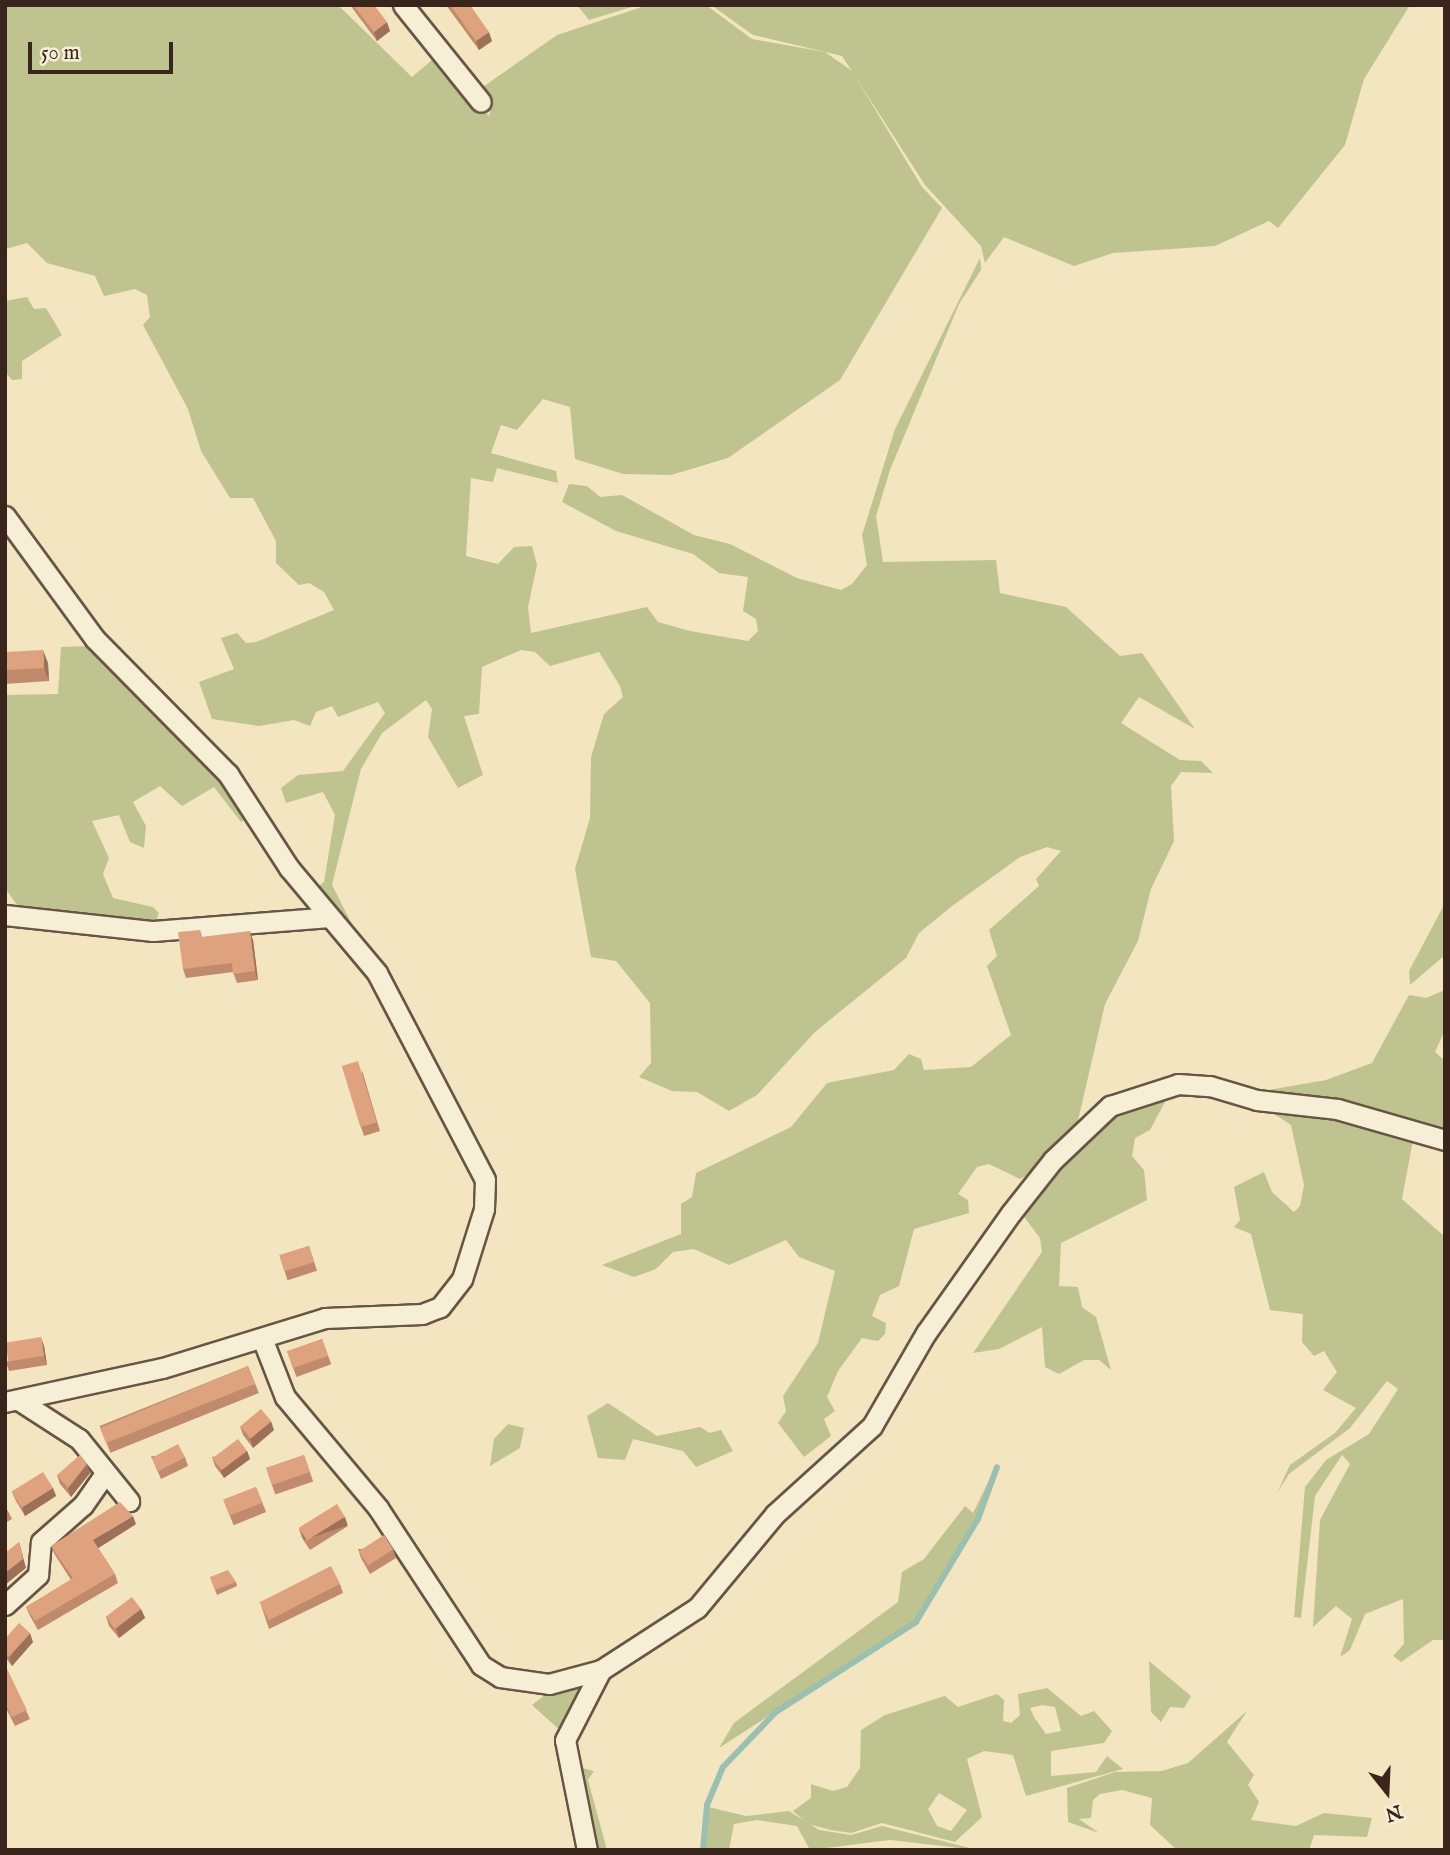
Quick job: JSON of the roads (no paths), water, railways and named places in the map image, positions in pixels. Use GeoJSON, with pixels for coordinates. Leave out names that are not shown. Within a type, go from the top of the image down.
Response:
{"type":"FeatureCollection","features":[{"type":"Feature","properties":{"kind":"street"},"geometry":{"type":"LineString","coordinates":[[403,5],[481,102]]}},
{"type":"Feature","properties":{"kind":"street"},"geometry":{"type":"LineString","coordinates":[[5,516],[95,639],[228,774],[329,916],[377,973],[439,1082],[485,1180],[484,1209],[462,1279],[440,1307],[422,1314],[325,1318],[262,1338],[13,1402]]}},
{"type":"Feature","properties":{"kind":"street"},"geometry":{"type":"LineString","coordinates":[[5,915],[153,931],[329,916]]}},
{"type":"Feature","properties":{"kind":"street"},"geometry":{"type":"LineString","coordinates":[[262,1338],[285,1397],[378,1508],[481,1665],[500,1677],[549,1684],[601,1670],[696,1608],[775,1514],[872,1426],[926,1333],[1012,1213],[1053,1160],[1110,1106],[1178,1084],[1210,1086],[1257,1100],[1321,1105],[1445,1140]]}},
{"type":"Feature","properties":{"kind":"street"},"geometry":{"type":"LineString","coordinates":[[13,1402],[79,1439],[129,1501]]}},
{"type":"Feature","properties":{"kind":"street"},"geometry":{"type":"LineString","coordinates":[[5,1605],[38,1575],[41,1542],[83,1505],[105,1473]]}},
{"type":"Feature","properties":{"kind":"street"},"geometry":{"type":"LineString","coordinates":[[587,1850],[565,1740],[601,1670]]}},
{"type":"Feature","properties":{"kind":"waterway"},"geometry":{"type":"LineString","coordinates":[[703,1850],[707,1805],[723,1767],[776,1712],[916,1622],[978,1519],[997,1467]]}}]}
